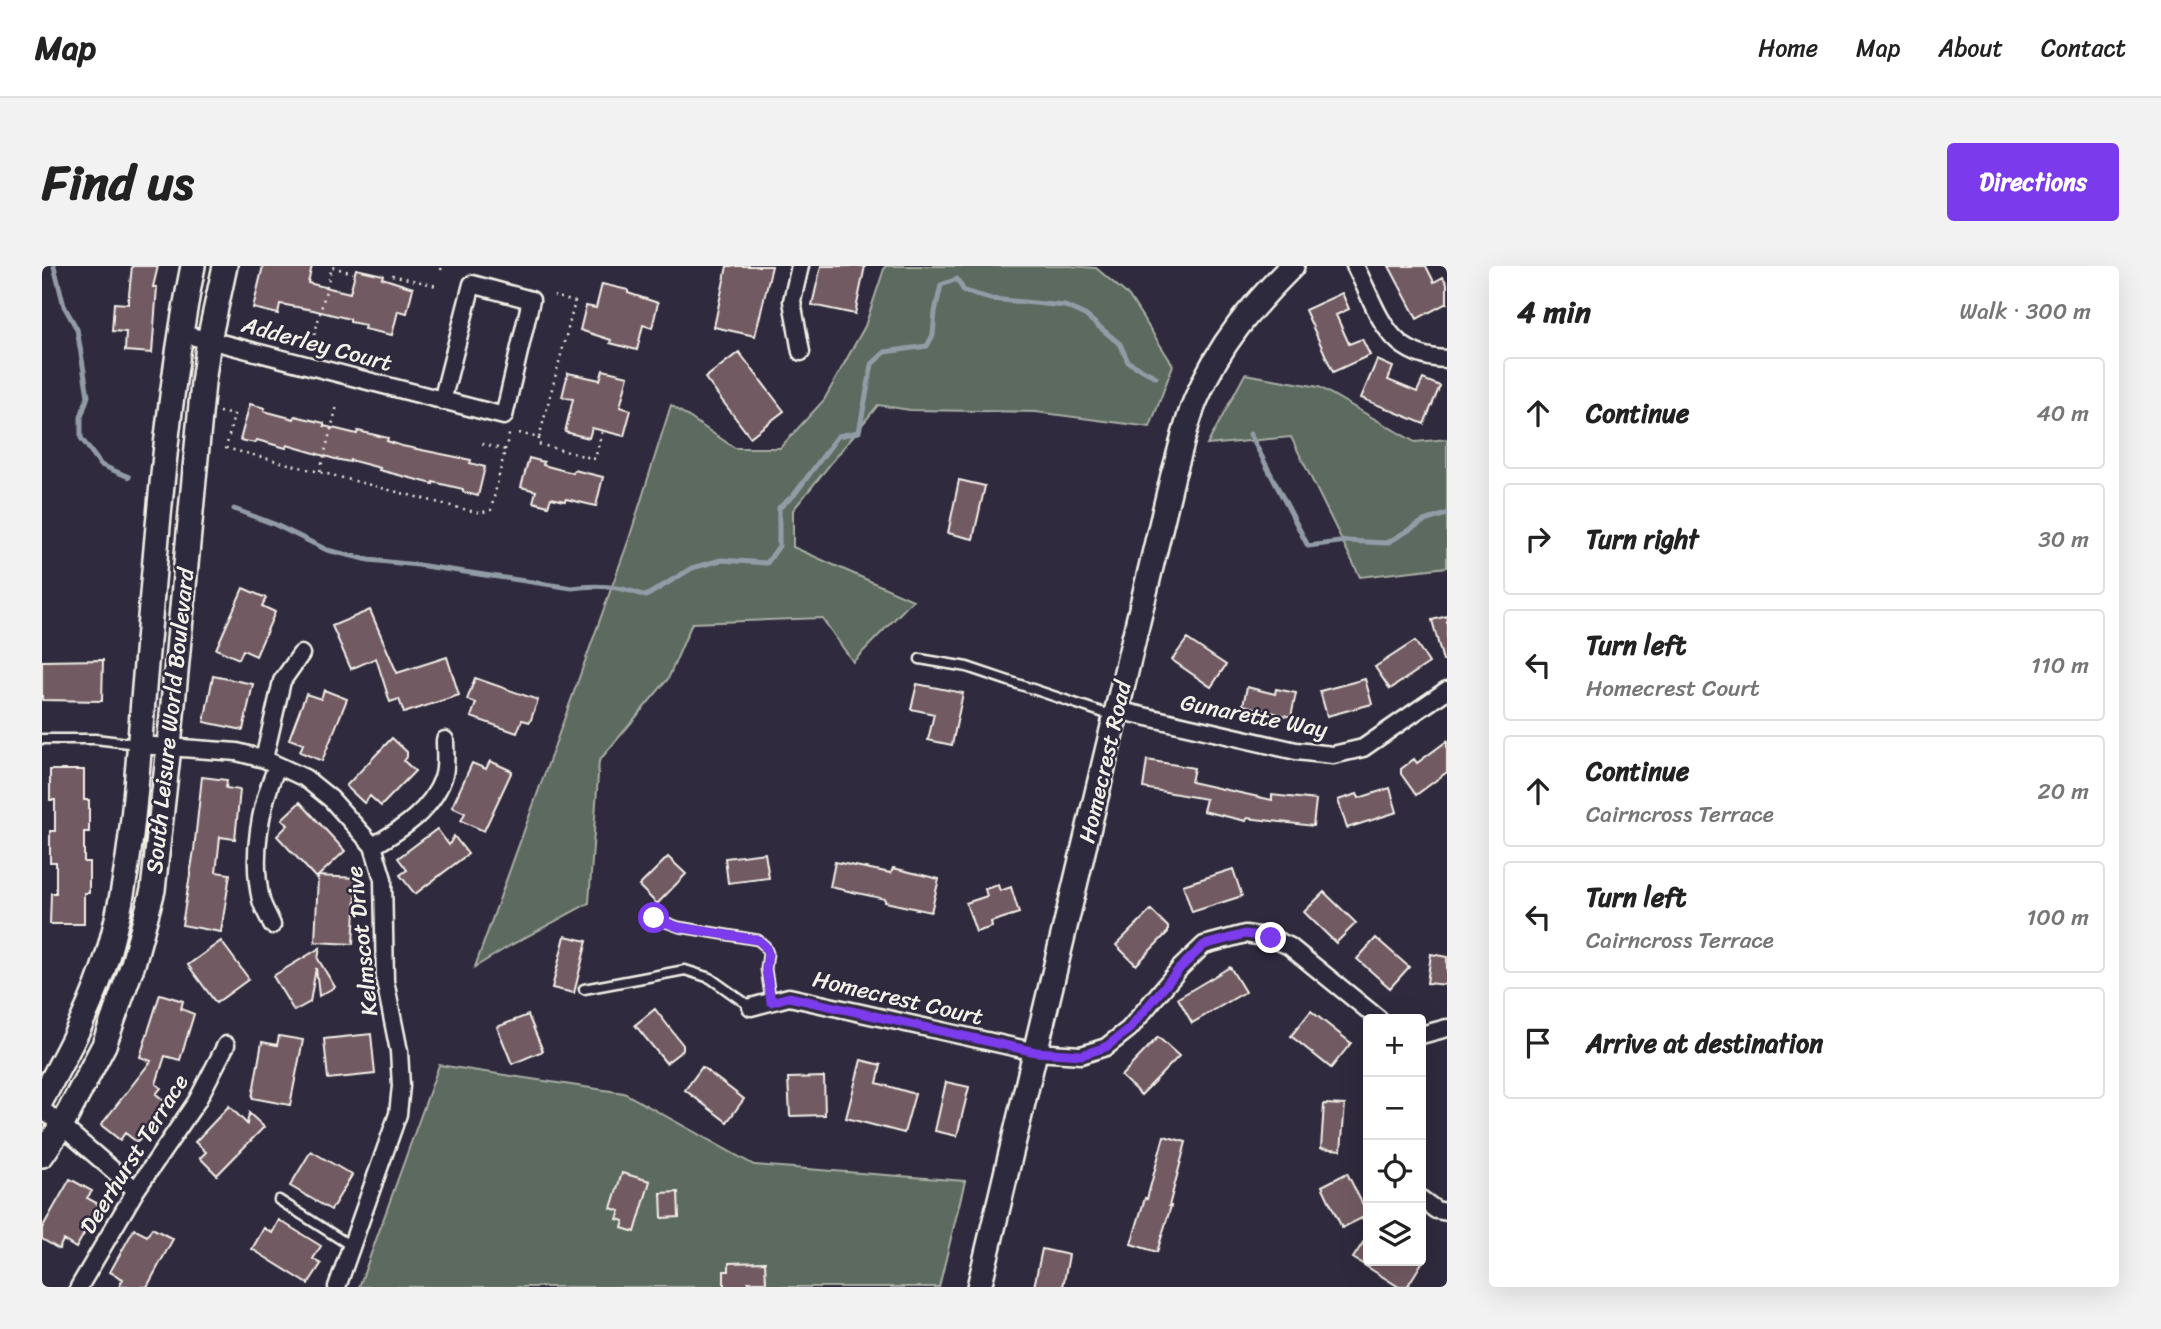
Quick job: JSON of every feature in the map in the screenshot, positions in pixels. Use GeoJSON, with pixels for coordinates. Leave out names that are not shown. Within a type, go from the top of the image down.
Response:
{"type":"FeatureCollection","features":[{"type":"Feature","properties":{"kind":"street","name":"South Leisure World Boulevard"},"geometry":{"type":"LineString","coordinates":[[42,1098],[77,1033],[107,956],[125,884],[162,484],[180,334],[193,266]]}},
{"type":"Feature","properties":{"kind":"street","name":"South Leisure World Boulevard"},"geometry":{"type":"LineString","coordinates":[[42,1155],[62,1125],[104,1045],[133,964],[153,890],[202,396],[209,340],[225,266]]}},
{"type":"Feature","properties":{"kind":"street"},"geometry":{"type":"LineString","coordinates":[[800,266],[792,301],[801,352]]}},
{"type":"Feature","properties":{"kind":"street","name":"Homecrest Road"},"geometry":{"type":"LineString","coordinates":[[979,1287],[1173,475],[1196,399],[1224,344],[1261,297],[1292,266]]}},
{"type":"Feature","properties":{"kind":"street"},"geometry":{"type":"LineString","coordinates":[[1355,266],[1382,323],[1402,346],[1415,354],[1447,359]]}},
{"type":"Feature","properties":{"kind":"street","name":"Adderley Court"},"geometry":{"type":"LineString","coordinates":[[180,334],[209,340],[442,401],[504,416],[531,300],[472,284],[442,401]]}},
{"type":"Feature","properties":{"kind":"street"},"geometry":{"type":"LineString","coordinates":[[272,925],[261,901],[257,864],[261,817],[282,681],[301,654]]}},
{"type":"Feature","properties":{"kind":"street","name":"Gunarette Way"},"geometry":{"type":"LineString","coordinates":[[1117,714],[1296,751],[1333,755],[1363,748],[1447,690]]}},
{"type":"Feature","properties":{"kind":"street"},"geometry":{"type":"LineString","coordinates":[[373,846],[403,829],[430,803],[444,776],[445,740]]}},
{"type":"Feature","properties":{"kind":"street","name":"Kelmscot Drive"},"geometry":{"type":"LineString","coordinates":[[139,745],[237,752],[271,762],[304,778],[331,799],[373,846],[383,879],[385,981],[400,1051],[401,1086],[398,1114],[337,1287]]}},
{"type":"Feature","properties":{"kind":"street","name":"Homecrest Court"},"geometry":{"type":"LineString","coordinates":[[751,1007],[789,997],[1036,1052],[1082,1055],[1106,1047],[1129,1029],[1180,968],[1204,945],[1245,934],[1271,938],[1289,946],[1373,1014]]}},
{"type":"Feature","properties":{"kind":"street"},"geometry":{"type":"LineString","coordinates":[[1426,1034],[1447,1028]]}},
{"type":"Feature","properties":{"kind":"street","name":"Deerhurst Terrace"},"geometry":{"type":"LineString","coordinates":[[79,1287],[136,1190],[197,1101],[226,1045]]}},
{"type":"Feature","properties":{"kind":"street"},"geometry":{"type":"LineString","coordinates":[[42,1109],[136,1190]]}},
{"type":"Feature","properties":{"kind":"street"},"geometry":{"type":"LineString","coordinates":[[1426,1203],[1436,1210],[1447,1212]]}},
{"type":"Feature","properties":{"kind":"lane"},"geometry":{"type":"LineString","coordinates":[[920,659],[967,667],[1117,714]]}},
{"type":"Feature","properties":{"kind":"lane"},"geometry":{"type":"LineString","coordinates":[[42,739],[95,739],[139,745]]}},
{"type":"Feature","properties":{"kind":"lane"},"geometry":{"type":"LineString","coordinates":[[654,918],[678,927],[758,940],[768,953],[766,969],[771,1002]]}},
{"type":"Feature","properties":{"kind":"lane"},"geometry":{"type":"LineString","coordinates":[[584,989],[685,970],[710,978],[751,1007]]}},
{"type":"Feature","properties":{"kind":"lane"},"geometry":{"type":"LineString","coordinates":[[279,1200],[352,1246]]}},
{"type":"Feature","properties":{"kind":"path"},"geometry":{"type":"LineString","coordinates":[[307,365],[332,267],[353,273]]}},
{"type":"Feature","properties":{"kind":"path"},"geometry":{"type":"LineString","coordinates":[[392,275],[437,286]]}},
{"type":"Feature","properties":{"kind":"path"},"geometry":{"type":"LineString","coordinates":[[554,296],[575,302],[538,444],[595,459],[602,431]]}},
{"type":"Feature","properties":{"kind":"path"},"geometry":{"type":"LineString","coordinates":[[320,471],[337,406]]}},
{"type":"Feature","properties":{"kind":"path"},"geometry":{"type":"LineString","coordinates":[[215,411],[234,415],[226,448],[479,513],[491,510],[510,430]]}},
{"type":"Feature","properties":{"kind":"path"},"geometry":{"type":"LineString","coordinates":[[519,433],[540,438]]}},
{"type":"Feature","properties":{"kind":"path"},"geometry":{"type":"LineString","coordinates":[[480,443],[505,450]]}},
{"type":"Feature","properties":{"kind":"green space"},"geometry":{"type":"Polygon","coordinates":[[[885,266],[1096,268],[1129,296],[1173,365],[1150,427],[1036,412],[910,410],[878,405],[793,510],[793,547],[913,600],[853,662],[822,618],[692,623],[668,679],[599,761],[589,903],[475,967],[629,539],[671,405],[735,448],[780,448],[824,400],[865,326],[885,266]]]}},
{"type":"Feature","properties":{"kind":"green space"},"geometry":{"type":"Polygon","coordinates":[[[1245,374],[1319,387],[1415,442],[1447,439],[1447,567],[1360,577],[1291,437],[1207,445],[1245,374]]]}},
{"type":"Feature","properties":{"kind":"green space"},"geometry":{"type":"Polygon","coordinates":[[[439,1065],[624,1093],[754,1165],[965,1181],[939,1287],[359,1287],[439,1065]]]}},
{"type":"Feature","properties":{"kind":"building"},"geometry":{"type":"Polygon","coordinates":[[[132,266],[158,266],[153,287],[157,287],[152,353],[125,351],[126,332],[112,331],[114,303],[128,304],[132,266]]]}},
{"type":"Feature","properties":{"kind":"building"},"geometry":{"type":"Polygon","coordinates":[[[263,266],[312,266],[308,283],[350,293],[356,269],[383,275],[382,278],[413,288],[407,313],[398,311],[392,335],[364,329],[365,325],[350,322],[350,319],[313,310],[280,304],[278,314],[253,308],[263,266]]]}},
{"type":"Feature","properties":{"kind":"building"},"geometry":{"type":"Polygon","coordinates":[[[727,266],[772,266],[755,336],[714,327],[727,266]]]}},
{"type":"Feature","properties":{"kind":"building"},"geometry":{"type":"Polygon","coordinates":[[[821,266],[865,266],[855,314],[812,305],[821,266]]]}},
{"type":"Feature","properties":{"kind":"building"},"geometry":{"type":"Polygon","coordinates":[[[1389,266],[1426,266],[1434,282],[1443,277],[1447,284],[1447,303],[1417,319],[1389,266]]]}},
{"type":"Feature","properties":{"kind":"building"},"geometry":{"type":"Polygon","coordinates":[[[602,284],[628,290],[628,293],[658,303],[652,328],[643,325],[637,350],[610,343],[611,340],[580,330],[586,306],[596,308],[602,284]]]}},
{"type":"Feature","properties":{"kind":"building"},"geometry":{"type":"Polygon","coordinates":[[[1342,293],[1349,309],[1336,315],[1349,344],[1362,339],[1370,355],[1333,372],[1305,310],[1342,293]]]}},
{"type":"Feature","properties":{"kind":"building"},"geometry":{"type":"Polygon","coordinates":[[[739,352],[784,411],[750,437],[705,378],[739,352]]]}},
{"type":"Feature","properties":{"kind":"building"},"geometry":{"type":"Polygon","coordinates":[[[1377,360],[1393,367],[1388,380],[1417,392],[1423,379],[1440,386],[1424,424],[1361,398],[1377,360]]]}},
{"type":"Feature","properties":{"kind":"building"},"geometry":{"type":"Polygon","coordinates":[[[603,370],[628,376],[620,407],[631,410],[624,436],[592,428],[589,438],[565,432],[573,399],[562,397],[568,373],[600,380],[603,370]]]}},
{"type":"Feature","properties":{"kind":"building"},"geometry":{"type":"Polygon","coordinates":[[[250,404],[265,408],[264,411],[294,419],[295,416],[357,434],[358,431],[388,438],[387,441],[402,446],[471,460],[470,463],[485,467],[478,496],[463,492],[463,489],[433,484],[287,445],[286,448],[257,440],[255,443],[240,440],[250,404]]]}},
{"type":"Feature","properties":{"kind":"building"},"geometry":{"type":"Polygon","coordinates":[[[529,458],[544,462],[543,465],[573,473],[574,470],[603,477],[596,506],[551,498],[548,506],[533,502],[536,491],[521,487],[529,458]]]}},
{"type":"Feature","properties":{"kind":"building"},"geometry":{"type":"Polygon","coordinates":[[[959,480],[985,486],[973,539],[948,533],[959,480]]]}},
{"type":"Feature","properties":{"kind":"building"},"geometry":{"type":"Polygon","coordinates":[[[243,588],[266,598],[262,606],[275,612],[256,656],[243,650],[239,659],[216,649],[243,588]]]}},
{"type":"Feature","properties":{"kind":"building"},"geometry":{"type":"Polygon","coordinates":[[[370,610],[397,673],[447,657],[459,695],[404,713],[399,699],[390,702],[376,658],[351,669],[332,626],[370,610]]]}},
{"type":"Feature","properties":{"kind":"building"},"geometry":{"type":"Polygon","coordinates":[[[1447,616],[1447,661],[1443,661],[1432,620],[1447,616]]]}},
{"type":"Feature","properties":{"kind":"building"},"geometry":{"type":"Polygon","coordinates":[[[1187,639],[1226,665],[1211,687],[1172,660],[1187,639]]]}},
{"type":"Feature","properties":{"kind":"building"},"geometry":{"type":"Polygon","coordinates":[[[1415,641],[1429,663],[1390,689],[1375,667],[1415,641]]]}},
{"type":"Feature","properties":{"kind":"building"},"geometry":{"type":"Polygon","coordinates":[[[103,660],[102,701],[42,700],[42,661],[103,660]]]}},
{"type":"Feature","properties":{"kind":"building"},"geometry":{"type":"Polygon","coordinates":[[[213,676],[253,684],[243,730],[204,722],[213,676]]]}},
{"type":"Feature","properties":{"kind":"building"},"geometry":{"type":"Polygon","coordinates":[[[475,678],[538,700],[530,722],[522,720],[517,733],[471,717],[476,703],[467,700],[475,678]]]}},
{"type":"Feature","properties":{"kind":"building"},"geometry":{"type":"Polygon","coordinates":[[[1365,679],[1372,704],[1327,716],[1320,691],[1365,679]]]}},
{"type":"Feature","properties":{"kind":"building"},"geometry":{"type":"Polygon","coordinates":[[[917,684],[963,693],[952,745],[928,740],[934,714],[911,709],[917,684]]]}},
{"type":"Feature","properties":{"kind":"building"},"geometry":{"type":"Polygon","coordinates":[[[1247,687],[1275,694],[1276,689],[1296,693],[1291,717],[1243,705],[1247,687]]]}},
{"type":"Feature","properties":{"kind":"building"},"geometry":{"type":"Polygon","coordinates":[[[324,690],[347,699],[322,761],[300,752],[303,744],[289,739],[306,694],[321,699],[324,690]]]}},
{"type":"Feature","properties":{"kind":"building"},"geometry":{"type":"Polygon","coordinates":[[[392,738],[407,752],[404,761],[415,771],[381,806],[370,796],[364,803],[346,786],[392,738]]]}},
{"type":"Feature","properties":{"kind":"building"},"geometry":{"type":"Polygon","coordinates":[[[1447,741],[1447,772],[1416,795],[1401,774],[1401,769],[1414,759],[1417,763],[1447,741]]]}},
{"type":"Feature","properties":{"kind":"building"},"geometry":{"type":"Polygon","coordinates":[[[1147,760],[1194,768],[1191,782],[1272,800],[1272,795],[1316,800],[1313,826],[1247,818],[1246,821],[1203,811],[1206,799],[1143,788],[1147,760]]]}},
{"type":"Feature","properties":{"kind":"building"},"geometry":{"type":"Polygon","coordinates":[[[490,761],[512,771],[484,831],[461,821],[465,813],[452,807],[472,763],[486,769],[490,761]]]}},
{"type":"Feature","properties":{"kind":"building"},"geometry":{"type":"Polygon","coordinates":[[[50,770],[84,770],[84,800],[89,800],[89,832],[84,832],[84,862],[89,862],[89,893],[84,893],[84,924],[50,924],[51,893],[56,893],[56,862],[50,862],[50,831],[55,831],[55,800],[50,800],[50,770]]]}},
{"type":"Feature","properties":{"kind":"building"},"geometry":{"type":"Polygon","coordinates":[[[202,777],[227,780],[226,788],[240,790],[235,839],[220,837],[216,872],[230,874],[221,932],[182,925],[202,777]]]}},
{"type":"Feature","properties":{"kind":"building"},"geometry":{"type":"Polygon","coordinates":[[[1390,788],[1397,812],[1347,828],[1338,800],[1357,794],[1359,798],[1390,788]]]}},
{"type":"Feature","properties":{"kind":"building"},"geometry":{"type":"Polygon","coordinates":[[[300,802],[345,851],[316,878],[277,836],[288,825],[282,819],[300,802]]]}},
{"type":"Feature","properties":{"kind":"building"},"geometry":{"type":"Polygon","coordinates":[[[437,829],[449,845],[454,836],[468,854],[415,894],[400,875],[407,870],[398,858],[437,829]]]}},
{"type":"Feature","properties":{"kind":"building"},"geometry":{"type":"Polygon","coordinates":[[[765,853],[769,878],[728,883],[725,858],[765,853]]]}},
{"type":"Feature","properties":{"kind":"building"},"geometry":{"type":"Polygon","coordinates":[[[668,857],[686,874],[657,904],[639,886],[668,857]]]}},
{"type":"Feature","properties":{"kind":"building"},"geometry":{"type":"Polygon","coordinates":[[[835,862],[891,873],[893,868],[939,879],[931,912],[830,887],[835,862]]]}},
{"type":"Feature","properties":{"kind":"building"},"geometry":{"type":"Polygon","coordinates":[[[1233,869],[1242,896],[1192,912],[1183,885],[1233,869]]]}},
{"type":"Feature","properties":{"kind":"building"},"geometry":{"type":"Polygon","coordinates":[[[318,876],[357,878],[353,944],[315,942],[318,876]]]}},
{"type":"Feature","properties":{"kind":"building"},"geometry":{"type":"Polygon","coordinates":[[[998,885],[1000,891],[1011,887],[1019,913],[991,922],[992,927],[976,932],[966,903],[987,896],[985,889],[998,885]]]}},
{"type":"Feature","properties":{"kind":"building"},"geometry":{"type":"Polygon","coordinates":[[[1324,892],[1356,923],[1336,943],[1304,912],[1324,892]]]}},
{"type":"Feature","properties":{"kind":"building"},"geometry":{"type":"Polygon","coordinates":[[[1151,910],[1168,927],[1168,932],[1136,965],[1116,945],[1151,910]]]}},
{"type":"Feature","properties":{"kind":"building"},"geometry":{"type":"Polygon","coordinates":[[[565,936],[587,941],[574,993],[552,988],[565,936]]]}},
{"type":"Feature","properties":{"kind":"building"},"geometry":{"type":"Polygon","coordinates":[[[1376,938],[1409,967],[1390,988],[1357,959],[1376,938]]]}},
{"type":"Feature","properties":{"kind":"building"},"geometry":{"type":"Polygon","coordinates":[[[221,941],[249,979],[216,1003],[188,965],[221,941]]]}},
{"type":"Feature","properties":{"kind":"building"},"geometry":{"type":"Polygon","coordinates":[[[320,948],[318,959],[335,987],[319,996],[316,968],[310,1002],[294,1011],[273,976],[320,948]]]}},
{"type":"Feature","properties":{"kind":"building"},"geometry":{"type":"Polygon","coordinates":[[[1431,954],[1447,957],[1447,985],[1427,983],[1431,954]]]}},
{"type":"Feature","properties":{"kind":"building"},"geometry":{"type":"Polygon","coordinates":[[[1230,967],[1245,992],[1192,1023],[1178,998],[1230,967]]]}},
{"type":"Feature","properties":{"kind":"building"},"geometry":{"type":"Polygon","coordinates":[[[160,994],[183,1001],[181,1009],[194,1014],[180,1060],[165,1056],[156,1084],[161,1088],[156,1094],[167,1103],[137,1142],[125,1133],[120,1140],[101,1125],[151,1061],[140,1057],[160,994]]]}},
{"type":"Feature","properties":{"kind":"building"},"geometry":{"type":"Polygon","coordinates":[[[655,1009],[683,1045],[683,1050],[666,1063],[635,1025],[655,1009]]]}},
{"type":"Feature","properties":{"kind":"building"},"geometry":{"type":"Polygon","coordinates":[[[1311,1011],[1351,1043],[1331,1068],[1291,1036],[1311,1011]]]}},
{"type":"Feature","properties":{"kind":"building"},"geometry":{"type":"Polygon","coordinates":[[[528,1015],[543,1051],[512,1064],[497,1027],[528,1015]]]}},
{"type":"Feature","properties":{"kind":"building"},"geometry":{"type":"Polygon","coordinates":[[[371,1034],[375,1074],[328,1079],[324,1039],[371,1034]]]}},
{"type":"Feature","properties":{"kind":"building"},"geometry":{"type":"Polygon","coordinates":[[[279,1036],[303,1040],[290,1105],[252,1098],[262,1042],[277,1045],[279,1036]]]}},
{"type":"Feature","properties":{"kind":"building"},"geometry":{"type":"Polygon","coordinates":[[[1158,1037],[1179,1056],[1141,1095],[1121,1076],[1158,1037]]]}},
{"type":"Feature","properties":{"kind":"building"},"geometry":{"type":"Polygon","coordinates":[[[861,1060],[881,1065],[877,1083],[915,1094],[904,1133],[846,1118],[861,1060]]]}},
{"type":"Feature","properties":{"kind":"building"},"geometry":{"type":"Polygon","coordinates":[[[702,1067],[744,1099],[727,1122],[685,1090],[702,1067]]]}},
{"type":"Feature","properties":{"kind":"building"},"geometry":{"type":"Polygon","coordinates":[[[824,1077],[825,1115],[790,1116],[788,1078],[824,1077]]]}},
{"type":"Feature","properties":{"kind":"building"},"geometry":{"type":"Polygon","coordinates":[[[946,1082],[969,1087],[957,1136],[935,1131],[946,1082]]]}},
{"type":"Feature","properties":{"kind":"building"},"geometry":{"type":"Polygon","coordinates":[[[1324,1104],[1345,1105],[1341,1150],[1321,1148],[1324,1104]]]}},
{"type":"Feature","properties":{"kind":"building"},"geometry":{"type":"Polygon","coordinates":[[[229,1106],[247,1124],[249,1113],[264,1127],[217,1175],[200,1158],[206,1152],[195,1142],[229,1106]]]}},
{"type":"Feature","properties":{"kind":"building"},"geometry":{"type":"Polygon","coordinates":[[[1164,1136],[1186,1142],[1157,1252],[1131,1244],[1145,1198],[1147,1199],[1164,1136]]]}},
{"type":"Feature","properties":{"kind":"building"},"geometry":{"type":"Polygon","coordinates":[[[311,1151],[352,1175],[331,1210],[290,1186],[311,1151]]]}},
{"type":"Feature","properties":{"kind":"building"},"geometry":{"type":"Polygon","coordinates":[[[622,1173],[650,1181],[635,1232],[622,1228],[624,1221],[617,1219],[620,1211],[611,1208],[622,1173]]]}},
{"type":"Feature","properties":{"kind":"building"},"geometry":{"type":"Polygon","coordinates":[[[1347,1173],[1363,1205],[1363,1218],[1342,1228],[1322,1186],[1347,1173]]]}},
{"type":"Feature","properties":{"kind":"building"},"geometry":{"type":"Polygon","coordinates":[[[70,1179],[92,1191],[87,1198],[100,1205],[76,1248],[63,1240],[59,1249],[42,1239],[42,1228],[70,1179]]]}},
{"type":"Feature","properties":{"kind":"building"},"geometry":{"type":"Polygon","coordinates":[[[678,1192],[679,1217],[662,1218],[661,1193],[678,1192]]]}},
{"type":"Feature","properties":{"kind":"building"},"geometry":{"type":"Polygon","coordinates":[[[279,1220],[321,1246],[313,1259],[321,1264],[308,1284],[252,1249],[264,1228],[272,1233],[279,1220]]]}},
{"type":"Feature","properties":{"kind":"building"},"geometry":{"type":"Polygon","coordinates":[[[152,1228],[173,1239],[147,1287],[119,1287],[123,1279],[110,1272],[134,1229],[147,1236],[152,1228]]]}},
{"type":"Feature","properties":{"kind":"building"},"geometry":{"type":"Polygon","coordinates":[[[1363,1243],[1363,1264],[1353,1258],[1363,1243]]]}},
{"type":"Feature","properties":{"kind":"building"},"geometry":{"type":"Polygon","coordinates":[[[1042,1249],[1069,1255],[1063,1287],[1034,1287],[1042,1249]]]}},
{"type":"Feature","properties":{"kind":"building"},"geometry":{"type":"Polygon","coordinates":[[[765,1262],[766,1282],[748,1282],[748,1287],[724,1287],[724,1271],[729,1271],[729,1263],[765,1262]]]}},
{"type":"Feature","properties":{"kind":"building"},"geometry":{"type":"Polygon","coordinates":[[[1366,1266],[1420,1266],[1407,1287],[1399,1287],[1366,1266]]]}},
{"type":"Feature","properties":{"kind":"waterway"},"geometry":{"type":"LineString","coordinates":[[54,266],[64,306],[77,329],[88,396],[81,417],[81,438],[101,465],[129,477]]}},
{"type":"Feature","properties":{"kind":"waterway"},"geometry":{"type":"LineString","coordinates":[[234,509],[274,524],[327,550],[369,560],[572,588],[609,587],[646,596],[692,568],[721,560],[767,563],[779,546],[779,508],[794,495],[838,436],[859,432],[872,364],[885,352],[927,346],[933,335],[941,285],[957,279],[964,291],[991,299],[1065,306],[1085,315],[1120,344],[1128,362],[1156,377]]}},
{"type":"Feature","properties":{"kind":"waterway"},"geometry":{"type":"LineString","coordinates":[[1250,434],[1308,546],[1347,541],[1387,543],[1424,521],[1447,514]]}},
{"type":"Feature","properties":{"kind":"route"},"geometry":{"type":"LineString","coordinates":[[654,918],[678,927],[758,940],[768,953],[766,969],[771,1002],[789,997],[1036,1052],[1082,1055],[1106,1047],[1129,1029],[1180,968],[1204,945],[1245,934],[1271,938]]}}]}
